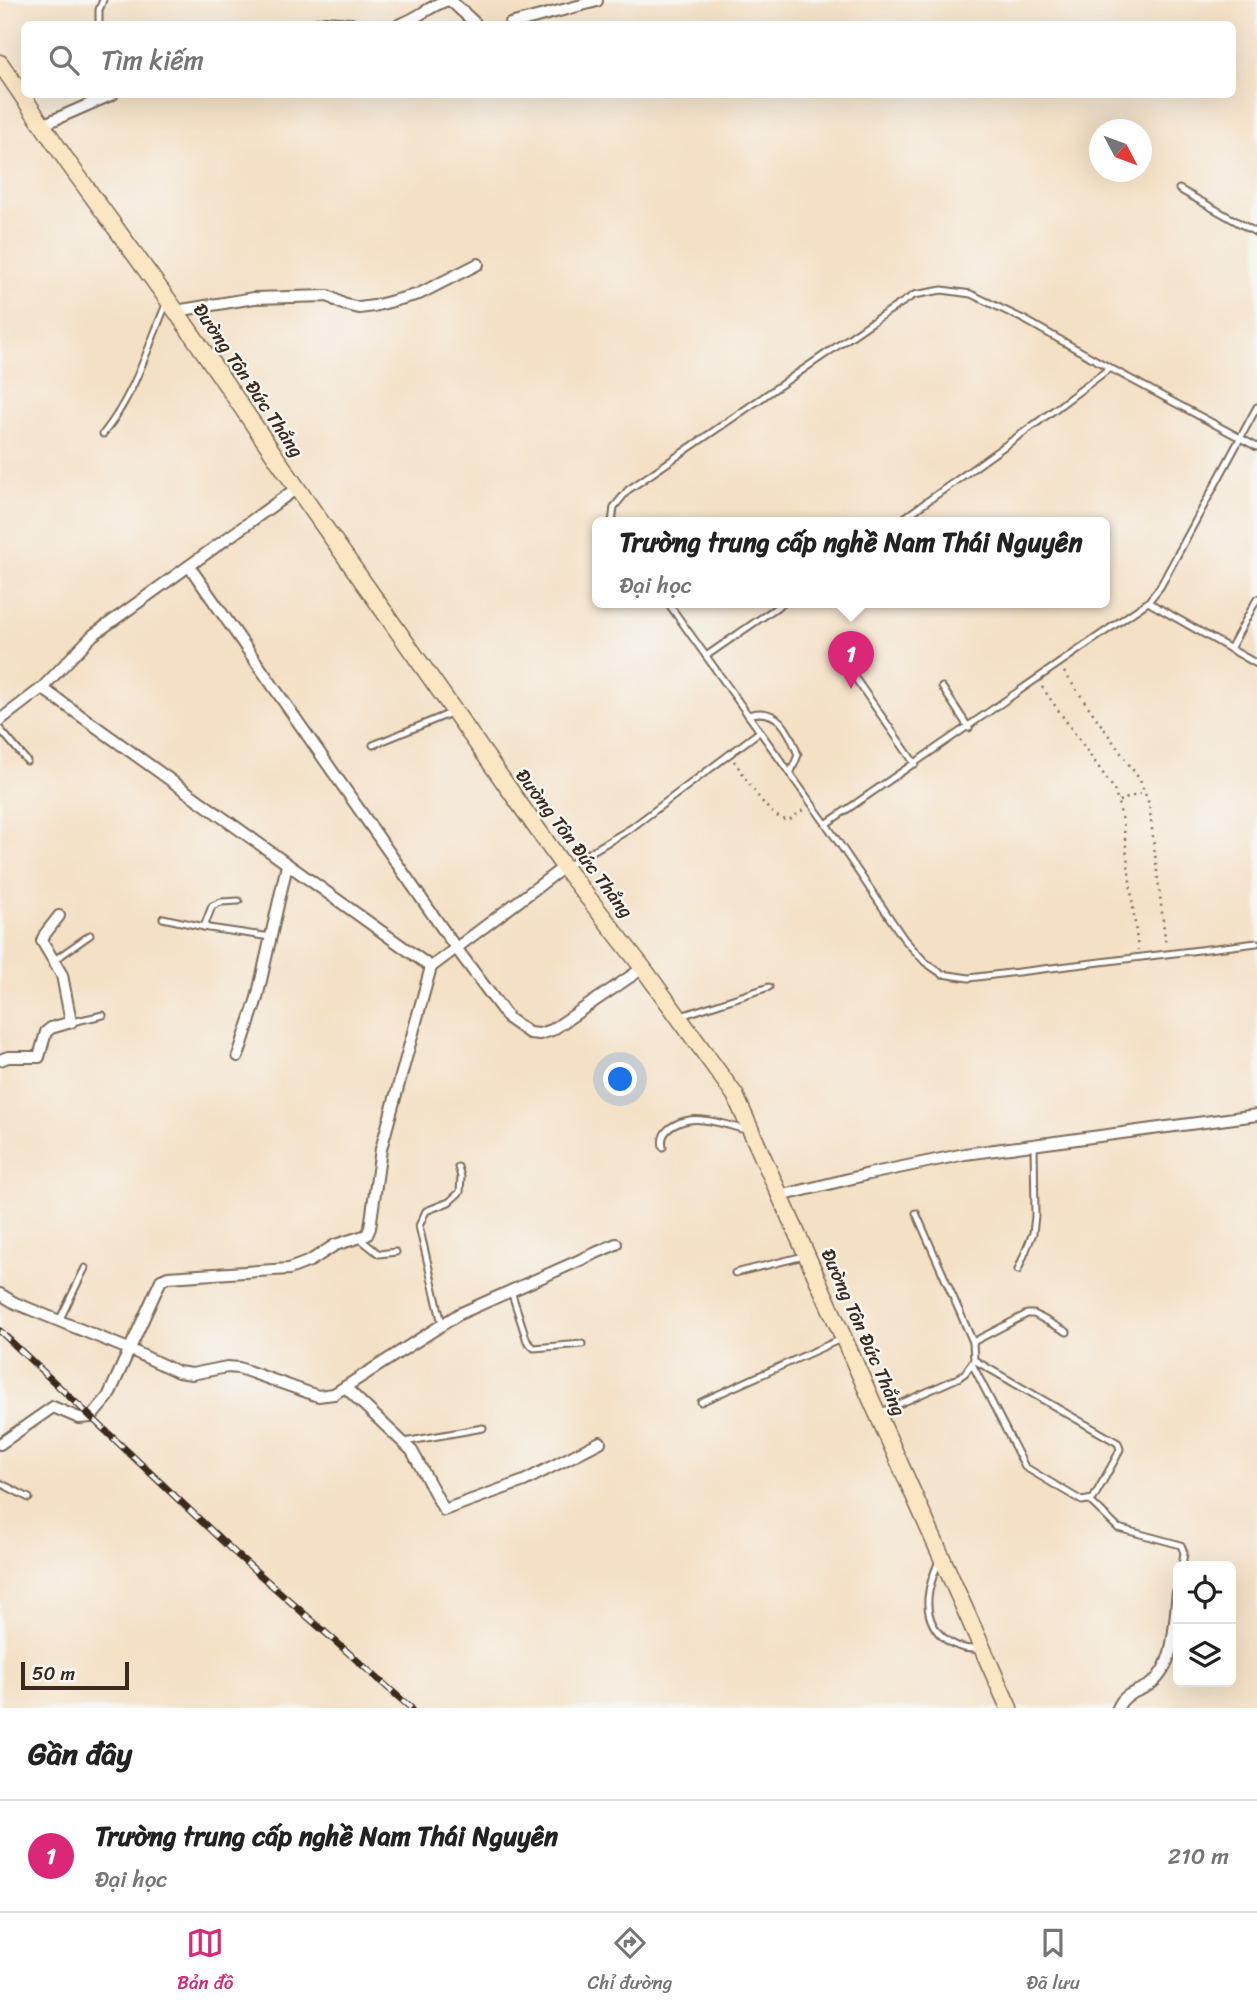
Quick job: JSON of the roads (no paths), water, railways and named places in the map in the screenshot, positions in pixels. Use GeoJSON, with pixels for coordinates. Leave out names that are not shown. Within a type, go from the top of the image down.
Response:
{"type":"FeatureCollection","features":[{"type":"Feature","properties":{"kind":"main road","name":"Đường Tôn Đức Thắng"},"geometry":{"type":"LineString","coordinates":[[0,63],[21,93]]}},
{"type":"Feature","properties":{"kind":"main road","name":"Đường Tôn Đức Thắng"},"geometry":{"type":"LineString","coordinates":[[24,98],[564,867],[643,968],[736,1095],[1010,1708]]}},
{"type":"Feature","properties":{"kind":"street"},"geometry":{"type":"LineString","coordinates":[[409,21],[438,3],[449,0],[473,21]]}},
{"type":"Feature","properties":{"kind":"street"},"geometry":{"type":"LineString","coordinates":[[521,21],[597,1]]}},
{"type":"Feature","properties":{"kind":"street"},"geometry":{"type":"LineString","coordinates":[[43,125],[104,98]]}},
{"type":"Feature","properties":{"kind":"street"},"geometry":{"type":"LineString","coordinates":[[172,305],[254,298],[328,296],[342,304],[359,308],[374,306],[419,294],[478,264]]}},
{"type":"Feature","properties":{"kind":"street"},"geometry":{"type":"LineString","coordinates":[[0,720],[42,688],[93,635],[297,488]]}},
{"type":"Feature","properties":{"kind":"street"},"geometry":{"type":"LineString","coordinates":[[189,566],[509,1020],[529,1033],[539,1034],[552,1030],[643,968]]}},
{"type":"Feature","properties":{"kind":"street"},"geometry":{"type":"LineString","coordinates":[[42,688],[430,967]]}},
{"type":"Feature","properties":{"kind":"street"},"geometry":{"type":"LineString","coordinates":[[238,1056],[257,998],[287,865]]}},
{"type":"Feature","properties":{"kind":"street"},"geometry":{"type":"LineString","coordinates":[[0,1444],[53,1407],[79,1418],[91,1417],[108,1397],[157,1287],[168,1277],[289,1269],[310,1261],[335,1245],[367,1235],[380,1149],[430,967],[564,867]]}},
{"type":"Feature","properties":{"kind":"street"},"geometry":{"type":"LineString","coordinates":[[0,1060],[8,1057],[40,1057],[42,1039],[46,1032],[71,1022],[62,975],[42,941],[59,916]]}},
{"type":"Feature","properties":{"kind":"street"},"geometry":{"type":"LineString","coordinates":[[780,1196],[931,1160],[1257,1115]]}},
{"type":"Feature","properties":{"kind":"street"},"geometry":{"type":"LineString","coordinates":[[0,1294],[15,1303],[178,1372],[192,1374],[227,1367],[239,1368],[318,1396],[334,1394],[442,1324],[616,1244]]}},
{"type":"Feature","properties":{"kind":"street"},"geometry":{"type":"LineString","coordinates":[[345,1387],[412,1451],[439,1506],[444,1510],[524,1480],[600,1442]]}},
{"type":"Feature","properties":{"kind":"street"},"geometry":{"type":"LineString","coordinates":[[1118,1708],[1125,1696],[1150,1685],[1165,1668],[1174,1624]]}},
{"type":"Feature","properties":{"kind":"lane"},"geometry":{"type":"LineString","coordinates":[[99,21],[103,0]]}},
{"type":"Feature","properties":{"kind":"lane"},"geometry":{"type":"LineString","coordinates":[[1179,189],[1257,233]]}},
{"type":"Feature","properties":{"kind":"lane"},"geometry":{"type":"LineString","coordinates":[[613,517],[614,508],[628,490],[914,295],[942,290],[971,294],[1025,320],[1257,447]]}},
{"type":"Feature","properties":{"kind":"lane"},"geometry":{"type":"LineString","coordinates":[[103,434],[116,418],[129,394],[172,305]]}},
{"type":"Feature","properties":{"kind":"lane"},"geometry":{"type":"LineString","coordinates":[[905,517],[1110,368]]}},
{"type":"Feature","properties":{"kind":"lane"},"geometry":{"type":"LineString","coordinates":[[826,824],[1148,602],[1160,587],[1257,407]]}},
{"type":"Feature","properties":{"kind":"lane"},"geometry":{"type":"LineString","coordinates":[[1230,649],[1257,599]]}},
{"type":"Feature","properties":{"kind":"lane"},"geometry":{"type":"LineString","coordinates":[[1148,602],[1257,664]]}},
{"type":"Feature","properties":{"kind":"lane"},"geometry":{"type":"LineString","coordinates":[[672,608],[826,824],[904,939],[925,962],[942,974],[968,978],[1257,943]]}},
{"type":"Feature","properties":{"kind":"lane"},"geometry":{"type":"LineString","coordinates":[[706,656],[776,608]]}},
{"type":"Feature","properties":{"kind":"lane"},"geometry":{"type":"LineString","coordinates":[[846,664],[915,764]]}},
{"type":"Feature","properties":{"kind":"lane"},"geometry":{"type":"LineString","coordinates":[[942,687],[969,727]]}},
{"type":"Feature","properties":{"kind":"lane"},"geometry":{"type":"LineString","coordinates":[[373,745],[454,712]]}},
{"type":"Feature","properties":{"kind":"lane"},"geometry":{"type":"LineString","coordinates":[[748,715],[768,712],[788,733],[798,755],[790,774]]}},
{"type":"Feature","properties":{"kind":"lane"},"geometry":{"type":"LineString","coordinates":[[0,729],[27,761]]}},
{"type":"Feature","properties":{"kind":"lane"},"geometry":{"type":"LineString","coordinates":[[564,867],[630,829],[760,732]]}},
{"type":"Feature","properties":{"kind":"lane"},"geometry":{"type":"LineString","coordinates":[[204,926],[212,906],[221,902],[239,901]]}},
{"type":"Feature","properties":{"kind":"lane"},"geometry":{"type":"LineString","coordinates":[[163,918],[271,937]]}},
{"type":"Feature","properties":{"kind":"lane"},"geometry":{"type":"LineString","coordinates":[[53,961],[90,936]]}},
{"type":"Feature","properties":{"kind":"lane"},"geometry":{"type":"LineString","coordinates":[[678,1017],[769,987]]}},
{"type":"Feature","properties":{"kind":"lane"},"geometry":{"type":"LineString","coordinates":[[71,1022],[103,1015]]}},
{"type":"Feature","properties":{"kind":"lane"},"geometry":{"type":"LineString","coordinates":[[663,1147],[663,1135],[668,1128],[702,1119],[752,1131]]}},
{"type":"Feature","properties":{"kind":"lane"},"geometry":{"type":"LineString","coordinates":[[1018,1270],[1033,1234],[1034,1145]]}},
{"type":"Feature","properties":{"kind":"lane"},"geometry":{"type":"LineString","coordinates":[[442,1324],[419,1226],[426,1211],[449,1202],[460,1192],[461,1177],[458,1167]]}},
{"type":"Feature","properties":{"kind":"lane"},"geometry":{"type":"LineString","coordinates":[[916,1213],[973,1342],[973,1362],[1025,1467],[1079,1500],[1089,1500],[1098,1493],[1120,1449],[1118,1443],[973,1362]]}},
{"type":"Feature","properties":{"kind":"lane"},"geometry":{"type":"LineString","coordinates":[[359,1238],[379,1254],[396,1252]]}},
{"type":"Feature","properties":{"kind":"lane"},"geometry":{"type":"LineString","coordinates":[[735,1273],[807,1256]]}},
{"type":"Feature","properties":{"kind":"lane"},"geometry":{"type":"LineString","coordinates":[[59,1321],[85,1268]]}},
{"type":"Feature","properties":{"kind":"lane"},"geometry":{"type":"LineString","coordinates":[[511,1291],[527,1341],[534,1348],[582,1344]]}},
{"type":"Feature","properties":{"kind":"lane"},"geometry":{"type":"LineString","coordinates":[[973,1342],[1027,1314],[1034,1314],[1067,1332]]}},
{"type":"Feature","properties":{"kind":"lane"},"geometry":{"type":"LineString","coordinates":[[701,1402],[844,1338]]}},
{"type":"Feature","properties":{"kind":"lane"},"geometry":{"type":"LineString","coordinates":[[878,1414],[958,1378],[973,1362]]}},
{"type":"Feature","properties":{"kind":"lane"},"geometry":{"type":"LineString","coordinates":[[404,1442],[483,1428]]}},
{"type":"Feature","properties":{"kind":"lane"},"geometry":{"type":"LineString","coordinates":[[0,1483],[29,1498]]}},
{"type":"Feature","properties":{"kind":"lane"},"geometry":{"type":"LineString","coordinates":[[1089,1500],[1118,1528],[1181,1545],[1184,1553],[1183,1561]]}},
{"type":"Feature","properties":{"kind":"lane"},"geometry":{"type":"LineString","coordinates":[[941,1555],[929,1588],[928,1602],[933,1626],[941,1637],[953,1645],[971,1650],[983,1649]]}},
{"type":"Feature","properties":{"kind":"railway"},"geometry":{"type":"LineString","coordinates":[[0,1331],[233,1551],[411,1708]]}},
{"type":"Feature","properties":{"kind":"place","name":"Trường trung cấp nghề Nam Thái Nguyên"},"geometry":{"type":"Point","coordinates":[851,689]}}]}
